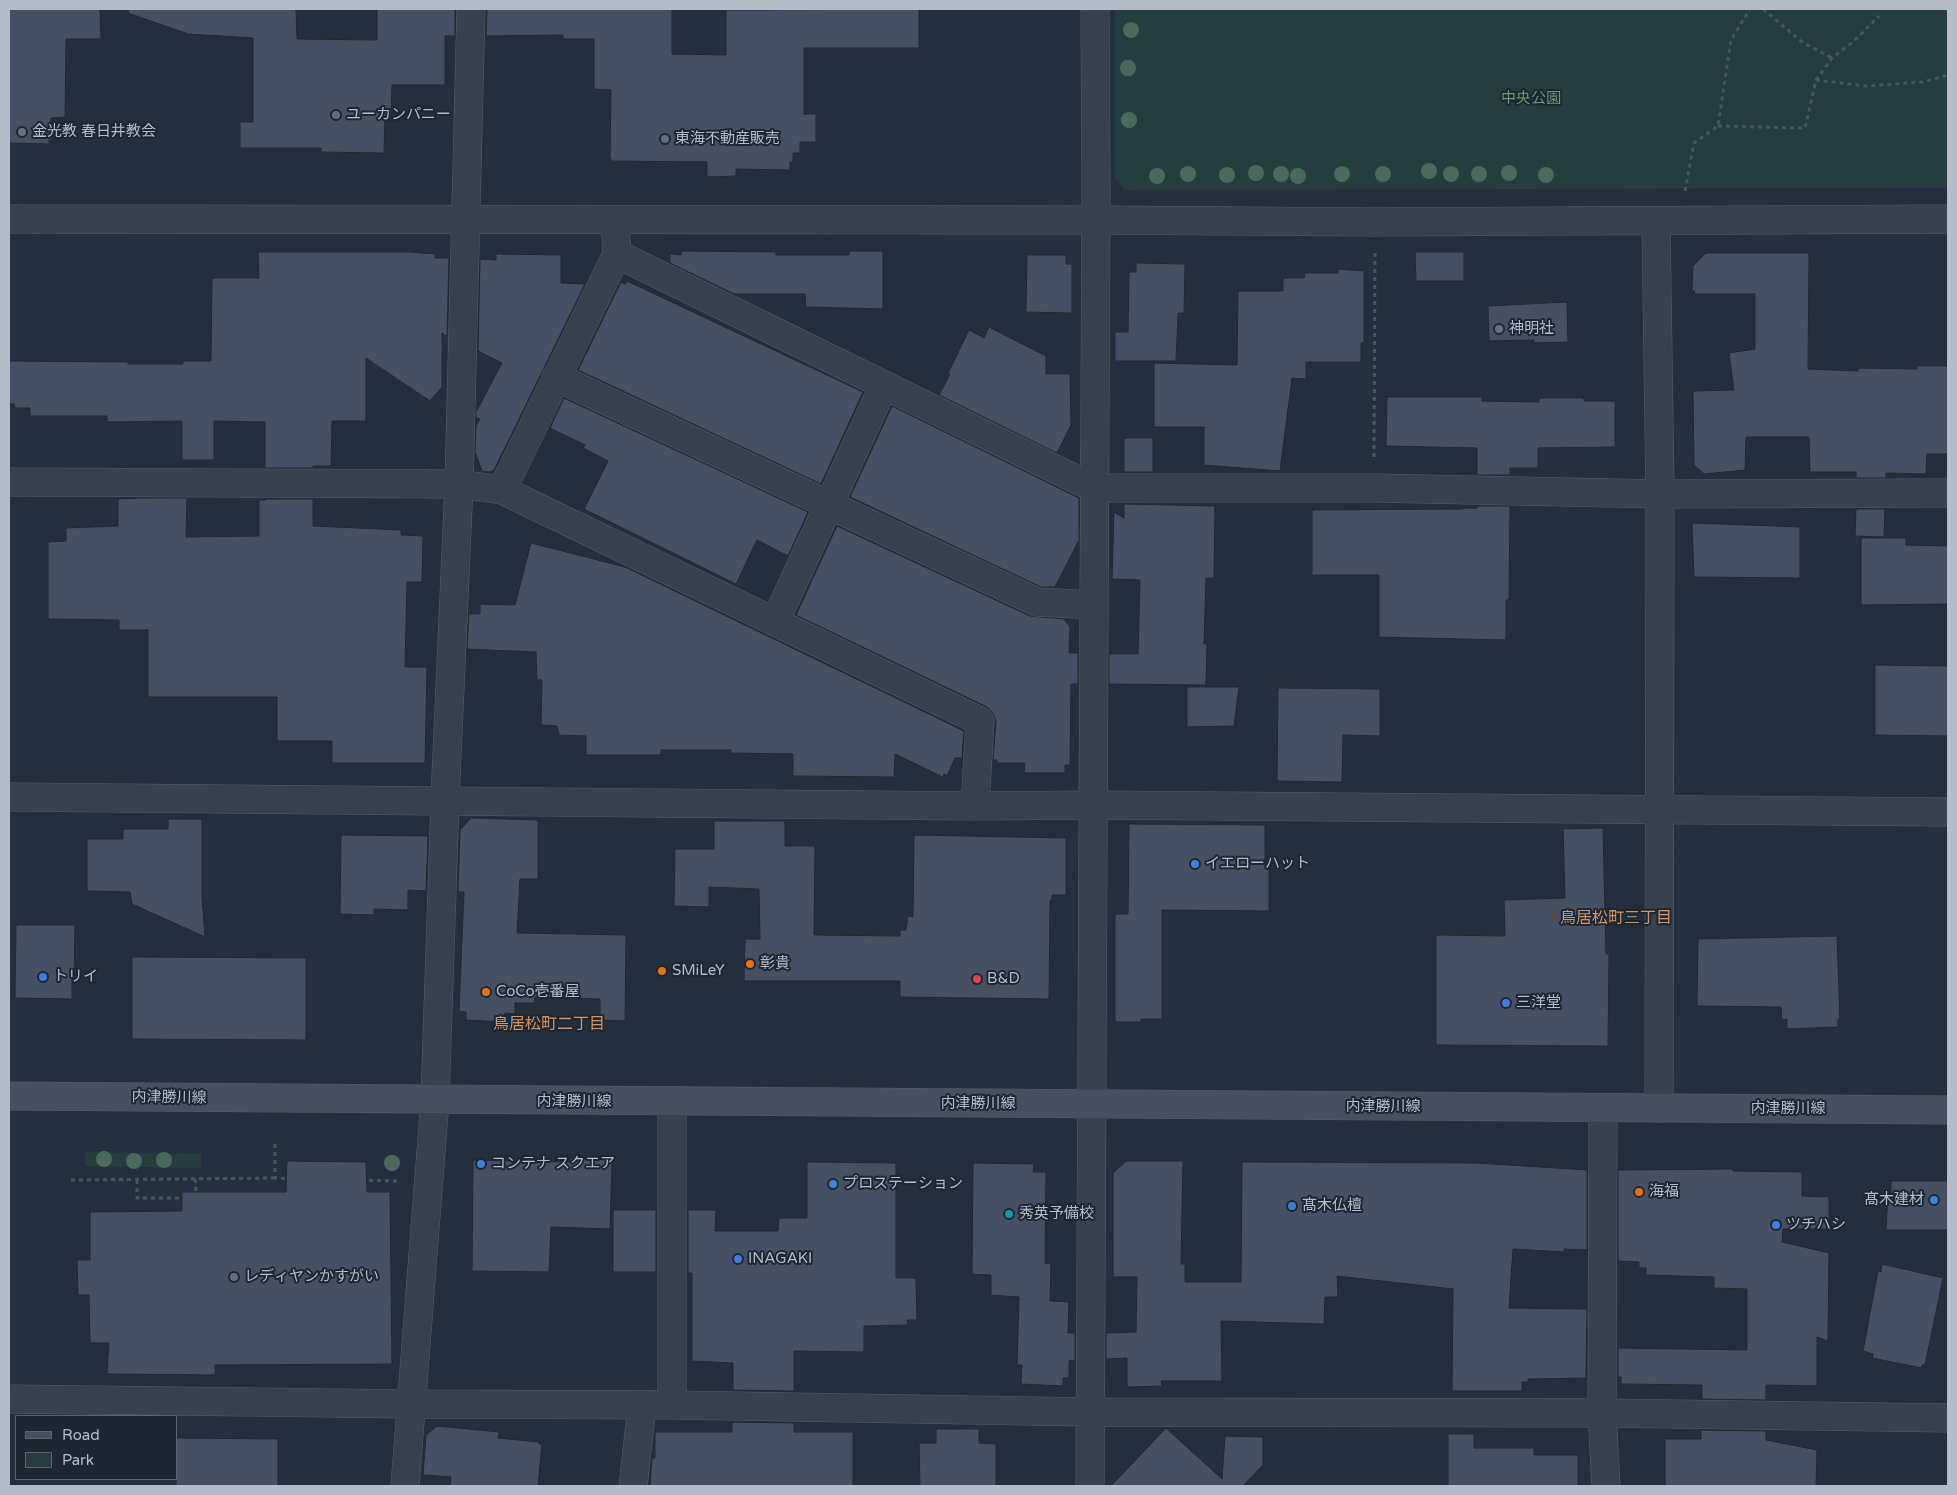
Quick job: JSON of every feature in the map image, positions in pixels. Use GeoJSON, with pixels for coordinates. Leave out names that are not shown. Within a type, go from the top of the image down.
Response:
{"type":"FeatureCollection","features":[{"type":"Feature","properties":{"kind":"main road","name":"内津勝川線"},"geometry":{"type":"LineString","coordinates":[[9,1096],[1948,1110]]}},
{"type":"Feature","properties":{"kind":"street"},"geometry":{"type":"LineString","coordinates":[[405,1486],[435,1100],[445,800],[460,484],[471,9]]}},
{"type":"Feature","properties":{"kind":"street"},"geometry":{"type":"LineString","coordinates":[[1090,1486],[1093,1105],[1095,9]]}},
{"type":"Feature","properties":{"kind":"street"},"geometry":{"type":"LineString","coordinates":[[9,219],[1375,222],[1948,219]]}},
{"type":"Feature","properties":{"kind":"street"},"geometry":{"type":"LineString","coordinates":[[1659,1108],[1660,494],[1668,220]]}},
{"type":"Feature","properties":{"kind":"street"},"geometry":{"type":"LineString","coordinates":[[502,490],[617,254],[615,221]]}},
{"type":"Feature","properties":{"kind":"street"},"geometry":{"type":"LineString","coordinates":[[617,254],[1094,488],[1374,488],[1660,494],[1948,493]]}},
{"type":"Feature","properties":{"kind":"street"},"geometry":{"type":"LineString","coordinates":[[556,377],[1037,602],[1094,605]]}},
{"type":"Feature","properties":{"kind":"street"},"geometry":{"type":"LineString","coordinates":[[775,622],[884,385]]}},
{"type":"Feature","properties":{"kind":"street"},"geometry":{"type":"LineString","coordinates":[[9,482],[460,484],[502,490],[980,721],[975,806]]}},
{"type":"Feature","properties":{"kind":"street"},"geometry":{"type":"LineString","coordinates":[[9,797],[975,806],[1093,805],[1948,812]]}},
{"type":"Feature","properties":{"kind":"street"},"geometry":{"type":"LineString","coordinates":[[672,1102],[672,1405]]}},
{"type":"Feature","properties":{"kind":"street"},"geometry":{"type":"LineString","coordinates":[[1603,1108],[1602,1413],[1606,1486]]}},
{"type":"Feature","properties":{"kind":"street"},"geometry":{"type":"LineString","coordinates":[[9,1399],[672,1405],[1090,1412],[1602,1413],[1948,1418]]}},
{"type":"Feature","properties":{"kind":"street"},"geometry":{"type":"LineString","coordinates":[[632,1486],[642,1406]]}},
{"type":"Feature","properties":{"kind":"path"},"geometry":{"type":"LineString","coordinates":[[1718,126],[1731,40],[1750,9]]}},
{"type":"Feature","properties":{"kind":"path"},"geometry":{"type":"LineString","coordinates":[[1763,9],[1802,42],[1832,58]]}},
{"type":"Feature","properties":{"kind":"path"},"geometry":{"type":"LineString","coordinates":[[1668,220],[1694,143],[1718,126],[1805,128],[1816,80],[1832,58],[1854,41],[1879,16]]}},
{"type":"Feature","properties":{"kind":"path"},"geometry":{"type":"LineString","coordinates":[[1816,80],[1866,86],[1923,82],[1948,75]]}},
{"type":"Feature","properties":{"kind":"path"},"geometry":{"type":"LineString","coordinates":[[1374,488],[1375,222]]}},
{"type":"Feature","properties":{"kind":"path"},"geometry":{"type":"LineString","coordinates":[[275,1144],[275,1178]]}},
{"type":"Feature","properties":{"kind":"path"},"geometry":{"type":"LineString","coordinates":[[71,1180],[275,1178],[402,1181]]}},
{"type":"Feature","properties":{"kind":"path"},"geometry":{"type":"LineString","coordinates":[[195,1179],[196,1192]]}},
{"type":"Feature","properties":{"kind":"path"},"geometry":{"type":"LineString","coordinates":[[137,1180],[137,1198],[182,1198]]}},
{"type":"Feature","properties":{"kind":"green space","name":"中央公園"},"geometry":{"type":"Polygon","coordinates":[[[1115,9],[1948,9],[1948,188],[1125,190],[1115,178],[1115,9]]]}},
{"type":"Feature","properties":{"kind":"green space"},"geometry":{"type":"Polygon","coordinates":[[[85,1152],[201,1154],[201,1168],[85,1166],[85,1152]]]}},
{"type":"Feature","properties":{"kind":"building"},"geometry":{"type":"Polygon","coordinates":[[[9,9],[100,9],[101,39],[66,39],[65,117],[51,118],[51,140],[49,140],[49,144],[9,143],[9,9]]]}},
{"type":"Feature","properties":{"kind":"building"},"geometry":{"type":"Polygon","coordinates":[[[129,9],[296,9],[297,39],[377,40],[377,9],[455,9],[455,36],[445,36],[445,85],[392,85],[391,117],[385,117],[384,153],[321,152],[321,148],[240,148],[240,122],[253,122],[253,38],[188,34],[128,13],[129,9]]]}},
{"type":"Feature","properties":{"kind":"building"},"geometry":{"type":"Polygon","coordinates":[[[487,9],[672,9],[672,54],[726,55],[726,10],[919,9],[919,48],[804,48],[804,114],[816,114],[816,142],[800,142],[800,153],[793,153],[793,162],[790,162],[790,170],[736,169],[736,176],[707,177],[707,162],[612,161],[610,158],[611,90],[594,89],[594,39],[563,39],[563,35],[486,36],[487,9]]]}},
{"type":"Feature","properties":{"kind":"building"},"geometry":{"type":"Polygon","coordinates":[[[681,251],[776,252],[776,255],[849,255],[849,251],[883,251],[883,309],[806,307],[805,294],[734,294],[670,263],[670,254],[681,255],[681,251]]]}},
{"type":"Feature","properties":{"kind":"building"},"geometry":{"type":"Polygon","coordinates":[[[258,252],[409,252],[435,254],[435,258],[449,258],[447,336],[442,333],[442,387],[430,401],[366,358],[366,421],[332,421],[331,466],[313,466],[313,468],[265,468],[265,422],[214,421],[214,460],[182,460],[182,421],[107,422],[107,416],[30,416],[30,408],[15,408],[14,404],[9,404],[9,361],[183,364],[183,361],[211,361],[212,278],[259,278],[258,252]]]}},
{"type":"Feature","properties":{"kind":"building"},"geometry":{"type":"Polygon","coordinates":[[[1415,252],[1464,252],[1464,281],[1416,281],[1415,252]]]}},
{"type":"Feature","properties":{"kind":"building"},"geometry":{"type":"Polygon","coordinates":[[[1706,253],[1809,253],[1808,369],[1858,371],[1858,368],[1917,369],[1917,366],[1948,366],[1948,454],[1927,454],[1926,474],[1886,473],[1886,478],[1856,478],[1856,472],[1810,472],[1809,437],[1746,437],[1745,470],[1704,474],[1694,465],[1693,391],[1734,390],[1729,353],[1755,349],[1755,294],[1694,294],[1695,291],[1692,291],[1693,266],[1706,253]]]}},
{"type":"Feature","properties":{"kind":"building"},"geometry":{"type":"Polygon","coordinates":[[[496,254],[561,255],[561,283],[585,284],[494,470],[489,472],[482,471],[475,452],[476,426],[480,419],[476,418],[476,412],[502,363],[478,351],[480,259],[496,260],[496,254]]]}},
{"type":"Feature","properties":{"kind":"building"},"geometry":{"type":"Polygon","coordinates":[[[1027,255],[1066,255],[1066,264],[1072,264],[1072,313],[1026,312],[1027,255]]]}},
{"type":"Feature","properties":{"kind":"building"},"geometry":{"type":"Polygon","coordinates":[[[1136,263],[1185,264],[1184,313],[1178,313],[1176,361],[1115,361],[1115,332],[1128,332],[1129,272],[1136,272],[1136,263]]]}},
{"type":"Feature","properties":{"kind":"building"},"geometry":{"type":"Polygon","coordinates":[[[1338,269],[1364,271],[1364,343],[1361,343],[1361,362],[1306,362],[1306,379],[1292,378],[1280,471],[1204,465],[1204,427],[1154,427],[1154,363],[1237,365],[1238,291],[1283,291],[1283,278],[1304,278],[1305,273],[1338,273],[1338,269]]]}},
{"type":"Feature","properties":{"kind":"building"},"geometry":{"type":"Polygon","coordinates":[[[627,281],[863,392],[821,484],[578,370],[621,282],[625,284],[627,281]]]}},
{"type":"Feature","properties":{"kind":"building"},"geometry":{"type":"Polygon","coordinates":[[[1567,302],[1568,342],[1534,343],[1534,340],[1489,341],[1488,306],[1567,302]]]}},
{"type":"Feature","properties":{"kind":"building"},"geometry":{"type":"Polygon","coordinates":[[[989,327],[1046,356],[1046,374],[1070,374],[1071,425],[1057,453],[939,395],[969,330],[984,338],[989,327]]]}},
{"type":"Feature","properties":{"kind":"building"},"geometry":{"type":"Polygon","coordinates":[[[1387,397],[1482,397],[1482,401],[1539,402],[1539,398],[1584,398],[1584,401],[1615,401],[1615,447],[1538,448],[1538,468],[1510,468],[1510,475],[1477,475],[1477,448],[1386,446],[1387,397]]]}},
{"type":"Feature","properties":{"kind":"building"},"geometry":{"type":"Polygon","coordinates":[[[564,398],[808,512],[788,556],[757,540],[736,584],[584,509],[608,461],[583,448],[585,445],[550,428],[564,398]]]}},
{"type":"Feature","properties":{"kind":"building"},"geometry":{"type":"Polygon","coordinates":[[[892,406],[1079,498],[1079,540],[1055,587],[1041,587],[850,497],[892,406]]]}},
{"type":"Feature","properties":{"kind":"building"},"geometry":{"type":"Polygon","coordinates":[[[1124,438],[1153,438],[1153,472],[1124,472],[1124,438]]]}},
{"type":"Feature","properties":{"kind":"building"},"geometry":{"type":"Polygon","coordinates":[[[187,498],[186,537],[259,536],[259,500],[266,499],[313,499],[313,526],[401,530],[401,535],[423,536],[422,582],[407,582],[405,667],[427,667],[425,763],[332,763],[332,741],[277,741],[277,697],[148,697],[148,630],[119,630],[119,620],[48,619],[48,542],[66,541],[66,528],[118,526],[118,499],[187,498]]]}},
{"type":"Feature","properties":{"kind":"building"},"geometry":{"type":"Polygon","coordinates":[[[1124,504],[1215,506],[1214,578],[1206,578],[1204,644],[1207,644],[1206,685],[1109,684],[1109,654],[1138,654],[1140,580],[1112,579],[1114,512],[1124,518],[1124,504]]]}},
{"type":"Feature","properties":{"kind":"building"},"geometry":{"type":"Polygon","coordinates":[[[1477,506],[1510,506],[1509,600],[1506,600],[1506,640],[1379,637],[1379,575],[1312,575],[1312,510],[1463,509],[1477,508],[1477,506]]]}},
{"type":"Feature","properties":{"kind":"building"},"geometry":{"type":"Polygon","coordinates":[[[1856,509],[1885,509],[1884,537],[1855,536],[1856,509]]]}},
{"type":"Feature","properties":{"kind":"building"},"geometry":{"type":"Polygon","coordinates":[[[1692,523],[1800,527],[1800,578],[1694,577],[1692,523]]]}},
{"type":"Feature","properties":{"kind":"building"},"geometry":{"type":"Polygon","coordinates":[[[837,526],[1030,616],[1064,619],[1070,627],[1069,653],[1078,653],[1078,684],[1071,684],[1070,765],[1065,765],[1065,773],[1024,773],[1025,763],[997,763],[997,760],[993,760],[996,721],[993,713],[987,707],[796,615],[837,526]]]}},
{"type":"Feature","properties":{"kind":"building"},"geometry":{"type":"Polygon","coordinates":[[[1861,538],[1906,538],[1906,545],[1948,546],[1948,604],[1861,605],[1861,538]]]}},
{"type":"Feature","properties":{"kind":"building"},"geometry":{"type":"Polygon","coordinates":[[[531,543],[625,567],[964,731],[962,758],[955,758],[947,776],[944,774],[943,777],[895,754],[894,777],[793,776],[793,754],[731,753],[731,750],[661,750],[661,755],[586,755],[586,736],[559,735],[557,726],[541,725],[542,680],[537,680],[536,652],[467,649],[469,614],[480,614],[480,604],[515,605],[531,543]]]}},
{"type":"Feature","properties":{"kind":"building"},"geometry":{"type":"Polygon","coordinates":[[[1875,665],[1948,666],[1948,736],[1875,735],[1875,665]]]}},
{"type":"Feature","properties":{"kind":"building"},"geometry":{"type":"Polygon","coordinates":[[[1187,687],[1239,687],[1234,726],[1187,727],[1187,687]]]}},
{"type":"Feature","properties":{"kind":"building"},"geometry":{"type":"Polygon","coordinates":[[[1278,688],[1380,689],[1380,736],[1343,735],[1342,782],[1277,781],[1278,688]]]}},
{"type":"Feature","properties":{"kind":"building"},"geometry":{"type":"Polygon","coordinates":[[[471,818],[538,820],[538,879],[520,879],[517,933],[626,935],[625,1021],[600,1020],[600,999],[535,997],[534,1003],[515,1003],[515,1014],[505,1013],[504,1022],[466,1020],[466,1012],[459,1011],[464,892],[458,892],[460,830],[471,818]]]}},
{"type":"Feature","properties":{"kind":"building"},"geometry":{"type":"Polygon","coordinates":[[[168,819],[202,819],[202,896],[205,937],[132,904],[130,892],[87,891],[87,839],[123,839],[123,829],[168,829],[168,819]]]}},
{"type":"Feature","properties":{"kind":"building"},"geometry":{"type":"Polygon","coordinates":[[[714,821],[785,821],[785,846],[815,846],[814,935],[900,936],[900,930],[906,930],[908,916],[913,917],[914,835],[1066,838],[1066,895],[1052,895],[1052,900],[1050,900],[1049,999],[900,997],[900,981],[744,981],[745,939],[760,939],[759,889],[709,887],[709,907],[674,906],[675,849],[714,849],[714,821]]]}},
{"type":"Feature","properties":{"kind":"building"},"geometry":{"type":"Polygon","coordinates":[[[1129,824],[1265,825],[1265,867],[1269,867],[1269,911],[1162,910],[1162,1019],[1141,1019],[1141,1022],[1115,1022],[1115,914],[1128,914],[1129,824]]]}},
{"type":"Feature","properties":{"kind":"building"},"geometry":{"type":"Polygon","coordinates":[[[1603,828],[1606,954],[1609,954],[1608,1046],[1436,1045],[1436,935],[1505,936],[1504,900],[1565,898],[1563,829],[1603,828]]]}},
{"type":"Feature","properties":{"kind":"building"},"geometry":{"type":"Polygon","coordinates":[[[341,835],[428,836],[426,891],[408,890],[408,910],[374,909],[374,915],[340,914],[341,835]]]}},
{"type":"Feature","properties":{"kind":"building"},"geometry":{"type":"Polygon","coordinates":[[[16,925],[75,925],[72,999],[15,998],[16,925]]]}},
{"type":"Feature","properties":{"kind":"building"},"geometry":{"type":"Polygon","coordinates":[[[1837,936],[1840,1019],[1838,1019],[1838,1027],[1787,1029],[1787,1019],[1782,1020],[1781,1007],[1697,1006],[1698,939],[1837,936]]]}},
{"type":"Feature","properties":{"kind":"building"},"geometry":{"type":"Polygon","coordinates":[[[132,957],[306,958],[306,1040],[132,1039],[132,957]]]}},
{"type":"Feature","properties":{"kind":"building"},"geometry":{"type":"Polygon","coordinates":[[[570,1158],[612,1160],[610,1229],[551,1227],[549,1272],[472,1271],[473,1160],[570,1162],[570,1158]]]}},
{"type":"Feature","properties":{"kind":"building","name":"レディヤンかすがい"},"geometry":{"type":"Polygon","coordinates":[[[287,1161],[366,1162],[367,1192],[390,1192],[392,1364],[215,1365],[215,1375],[107,1374],[109,1343],[90,1343],[89,1295],[78,1295],[77,1260],[90,1260],[90,1212],[182,1211],[182,1192],[286,1192],[287,1161]]]}},
{"type":"Feature","properties":{"kind":"building"},"geometry":{"type":"Polygon","coordinates":[[[1126,1161],[1183,1161],[1181,1264],[1185,1264],[1185,1282],[1241,1282],[1242,1162],[1476,1163],[1587,1170],[1587,1250],[1564,1249],[1564,1252],[1513,1249],[1509,1308],[1587,1309],[1586,1378],[1528,1379],[1528,1382],[1522,1382],[1522,1391],[1452,1391],[1453,1289],[1337,1276],[1338,1297],[1325,1297],[1324,1324],[1221,1321],[1222,1381],[1161,1381],[1162,1386],[1127,1387],[1127,1358],[1106,1359],[1106,1333],[1136,1332],[1137,1277],[1113,1277],[1113,1173],[1126,1161]]]}},
{"type":"Feature","properties":{"kind":"building"},"geometry":{"type":"Polygon","coordinates":[[[807,1162],[896,1163],[896,1278],[916,1278],[917,1320],[907,1320],[908,1325],[864,1326],[864,1352],[794,1351],[794,1391],[733,1390],[733,1363],[692,1361],[692,1273],[688,1273],[688,1210],[716,1210],[715,1231],[778,1231],[779,1218],[807,1218],[807,1162]]]}},
{"type":"Feature","properties":{"kind":"building"},"geometry":{"type":"Polygon","coordinates":[[[973,1163],[1034,1164],[1033,1172],[1046,1172],[1045,1263],[1051,1264],[1050,1301],[1069,1302],[1068,1333],[1075,1333],[1075,1360],[1069,1361],[1069,1378],[1063,1378],[1063,1386],[1021,1384],[1022,1365],[1017,1365],[1019,1297],[991,1295],[991,1275],[972,1274],[973,1163]]]}},
{"type":"Feature","properties":{"kind":"building"},"geometry":{"type":"Polygon","coordinates":[[[1733,1169],[1733,1171],[1802,1172],[1802,1196],[1829,1197],[1829,1229],[1783,1229],[1782,1242],[1829,1253],[1828,1341],[1817,1337],[1817,1386],[1766,1385],[1766,1400],[1702,1399],[1702,1385],[1621,1384],[1621,1377],[1618,1377],[1618,1348],[1747,1350],[1747,1289],[1714,1288],[1714,1277],[1646,1275],[1646,1268],[1639,1268],[1639,1262],[1618,1261],[1618,1170],[1733,1169]]]}},
{"type":"Feature","properties":{"kind":"building"},"geometry":{"type":"Polygon","coordinates":[[[1891,1181],[1948,1181],[1948,1230],[1886,1230],[1888,1194],[1891,1193],[1891,1181]]]}},
{"type":"Feature","properties":{"kind":"building"},"geometry":{"type":"Polygon","coordinates":[[[613,1210],[656,1210],[656,1272],[613,1272],[613,1210]]]}},
{"type":"Feature","properties":{"kind":"building"},"geometry":{"type":"Polygon","coordinates":[[[1882,1264],[1943,1278],[1925,1365],[1922,1365],[1922,1368],[1872,1358],[1873,1354],[1863,1351],[1878,1271],[1881,1272],[1882,1264]]]}},
{"type":"Feature","properties":{"kind":"building"},"geometry":{"type":"Polygon","coordinates":[[[732,1422],[794,1423],[794,1432],[853,1432],[853,1486],[650,1486],[652,1458],[655,1458],[655,1432],[732,1432],[732,1422]]]}},
{"type":"Feature","properties":{"kind":"building"},"geometry":{"type":"Polygon","coordinates":[[[437,1426],[499,1432],[498,1438],[539,1442],[539,1444],[542,1444],[538,1486],[450,1486],[451,1477],[423,1475],[426,1435],[437,1426]]]}},
{"type":"Feature","properties":{"kind":"building"},"geometry":{"type":"Polygon","coordinates":[[[1166,1428],[1222,1479],[1225,1436],[1263,1437],[1263,1465],[1243,1486],[1111,1486],[1166,1428]]]}},
{"type":"Feature","properties":{"kind":"building"},"geometry":{"type":"Polygon","coordinates":[[[936,1429],[979,1429],[979,1443],[996,1444],[996,1486],[920,1486],[919,1443],[936,1443],[936,1429]]]}},
{"type":"Feature","properties":{"kind":"building"},"geometry":{"type":"Polygon","coordinates":[[[1701,1430],[1766,1431],[1766,1440],[1817,1450],[1816,1486],[1665,1486],[1665,1439],[1701,1439],[1701,1430]]]}},
{"type":"Feature","properties":{"kind":"building"},"geometry":{"type":"Polygon","coordinates":[[[1448,1434],[1474,1434],[1474,1448],[1534,1448],[1534,1455],[1578,1455],[1578,1486],[1448,1486],[1448,1434]]]}},
{"type":"Feature","properties":{"kind":"building"},"geometry":{"type":"Polygon","coordinates":[[[178,1438],[278,1439],[278,1486],[176,1486],[176,1480],[178,1480],[178,1438]]]}},
{"type":"Feature","properties":{"kind":"place","name":"ユーカンパニー"},"geometry":{"type":"Point","coordinates":[336,115]}},
{"type":"Feature","properties":{"kind":"place","name":"金光教 春日井教会"},"geometry":{"type":"Point","coordinates":[22,132]}},
{"type":"Feature","properties":{"kind":"place","name":"東海不動産販売"},"geometry":{"type":"Point","coordinates":[665,139]}},
{"type":"Feature","properties":{"kind":"place","name":"神明社"},"geometry":{"type":"Point","coordinates":[1499,329]}},
{"type":"Feature","properties":{"kind":"place","name":"イエローハット"},"geometry":{"type":"Point","coordinates":[1195,864]}},
{"type":"Feature","properties":{"kind":"place","name":"彰貴"},"geometry":{"type":"Point","coordinates":[750,964]}},
{"type":"Feature","properties":{"kind":"place","name":"SMiLeY"},"geometry":{"type":"Point","coordinates":[662,971]}},
{"type":"Feature","properties":{"kind":"place","name":"トリイ"},"geometry":{"type":"Point","coordinates":[43,977]}},
{"type":"Feature","properties":{"kind":"place","name":"B&D"},"geometry":{"type":"Point","coordinates":[977,979]}},
{"type":"Feature","properties":{"kind":"place","name":"CoCo壱番屋"},"geometry":{"type":"Point","coordinates":[486,992]}},
{"type":"Feature","properties":{"kind":"place","name":"三洋堂"},"geometry":{"type":"Point","coordinates":[1506,1003]}},
{"type":"Feature","properties":{"kind":"place","name":"コンテナ スクエア"},"geometry":{"type":"Point","coordinates":[481,1164]}},
{"type":"Feature","properties":{"kind":"place","name":"プロステーション"},"geometry":{"type":"Point","coordinates":[833,1184]}},
{"type":"Feature","properties":{"kind":"place","name":"海福"},"geometry":{"type":"Point","coordinates":[1639,1192]}},
{"type":"Feature","properties":{"kind":"place","name":"髙木建材"},"geometry":{"type":"Point","coordinates":[1934,1200]}},
{"type":"Feature","properties":{"kind":"place","name":"髙木仏檀"},"geometry":{"type":"Point","coordinates":[1292,1206]}},
{"type":"Feature","properties":{"kind":"place","name":"秀英予備校"},"geometry":{"type":"Point","coordinates":[1009,1214]}},
{"type":"Feature","properties":{"kind":"place","name":"ツチハシ"},"geometry":{"type":"Point","coordinates":[1776,1225]}},
{"type":"Feature","properties":{"kind":"place","name":"INAGAKI"},"geometry":{"type":"Point","coordinates":[738,1259]}},
{"type":"Feature","properties":{"kind":"place","name":"レディヤンかすがい"},"geometry":{"type":"Point","coordinates":[234,1277]}},
{"type":"Feature","properties":{"kind":"district","name":"鳥居松町三丁目"},"geometry":{"type":"Point","coordinates":[1616,919]}},
{"type":"Feature","properties":{"kind":"district","name":"鳥居松町二丁目"},"geometry":{"type":"Point","coordinates":[549,1025]}}]}
